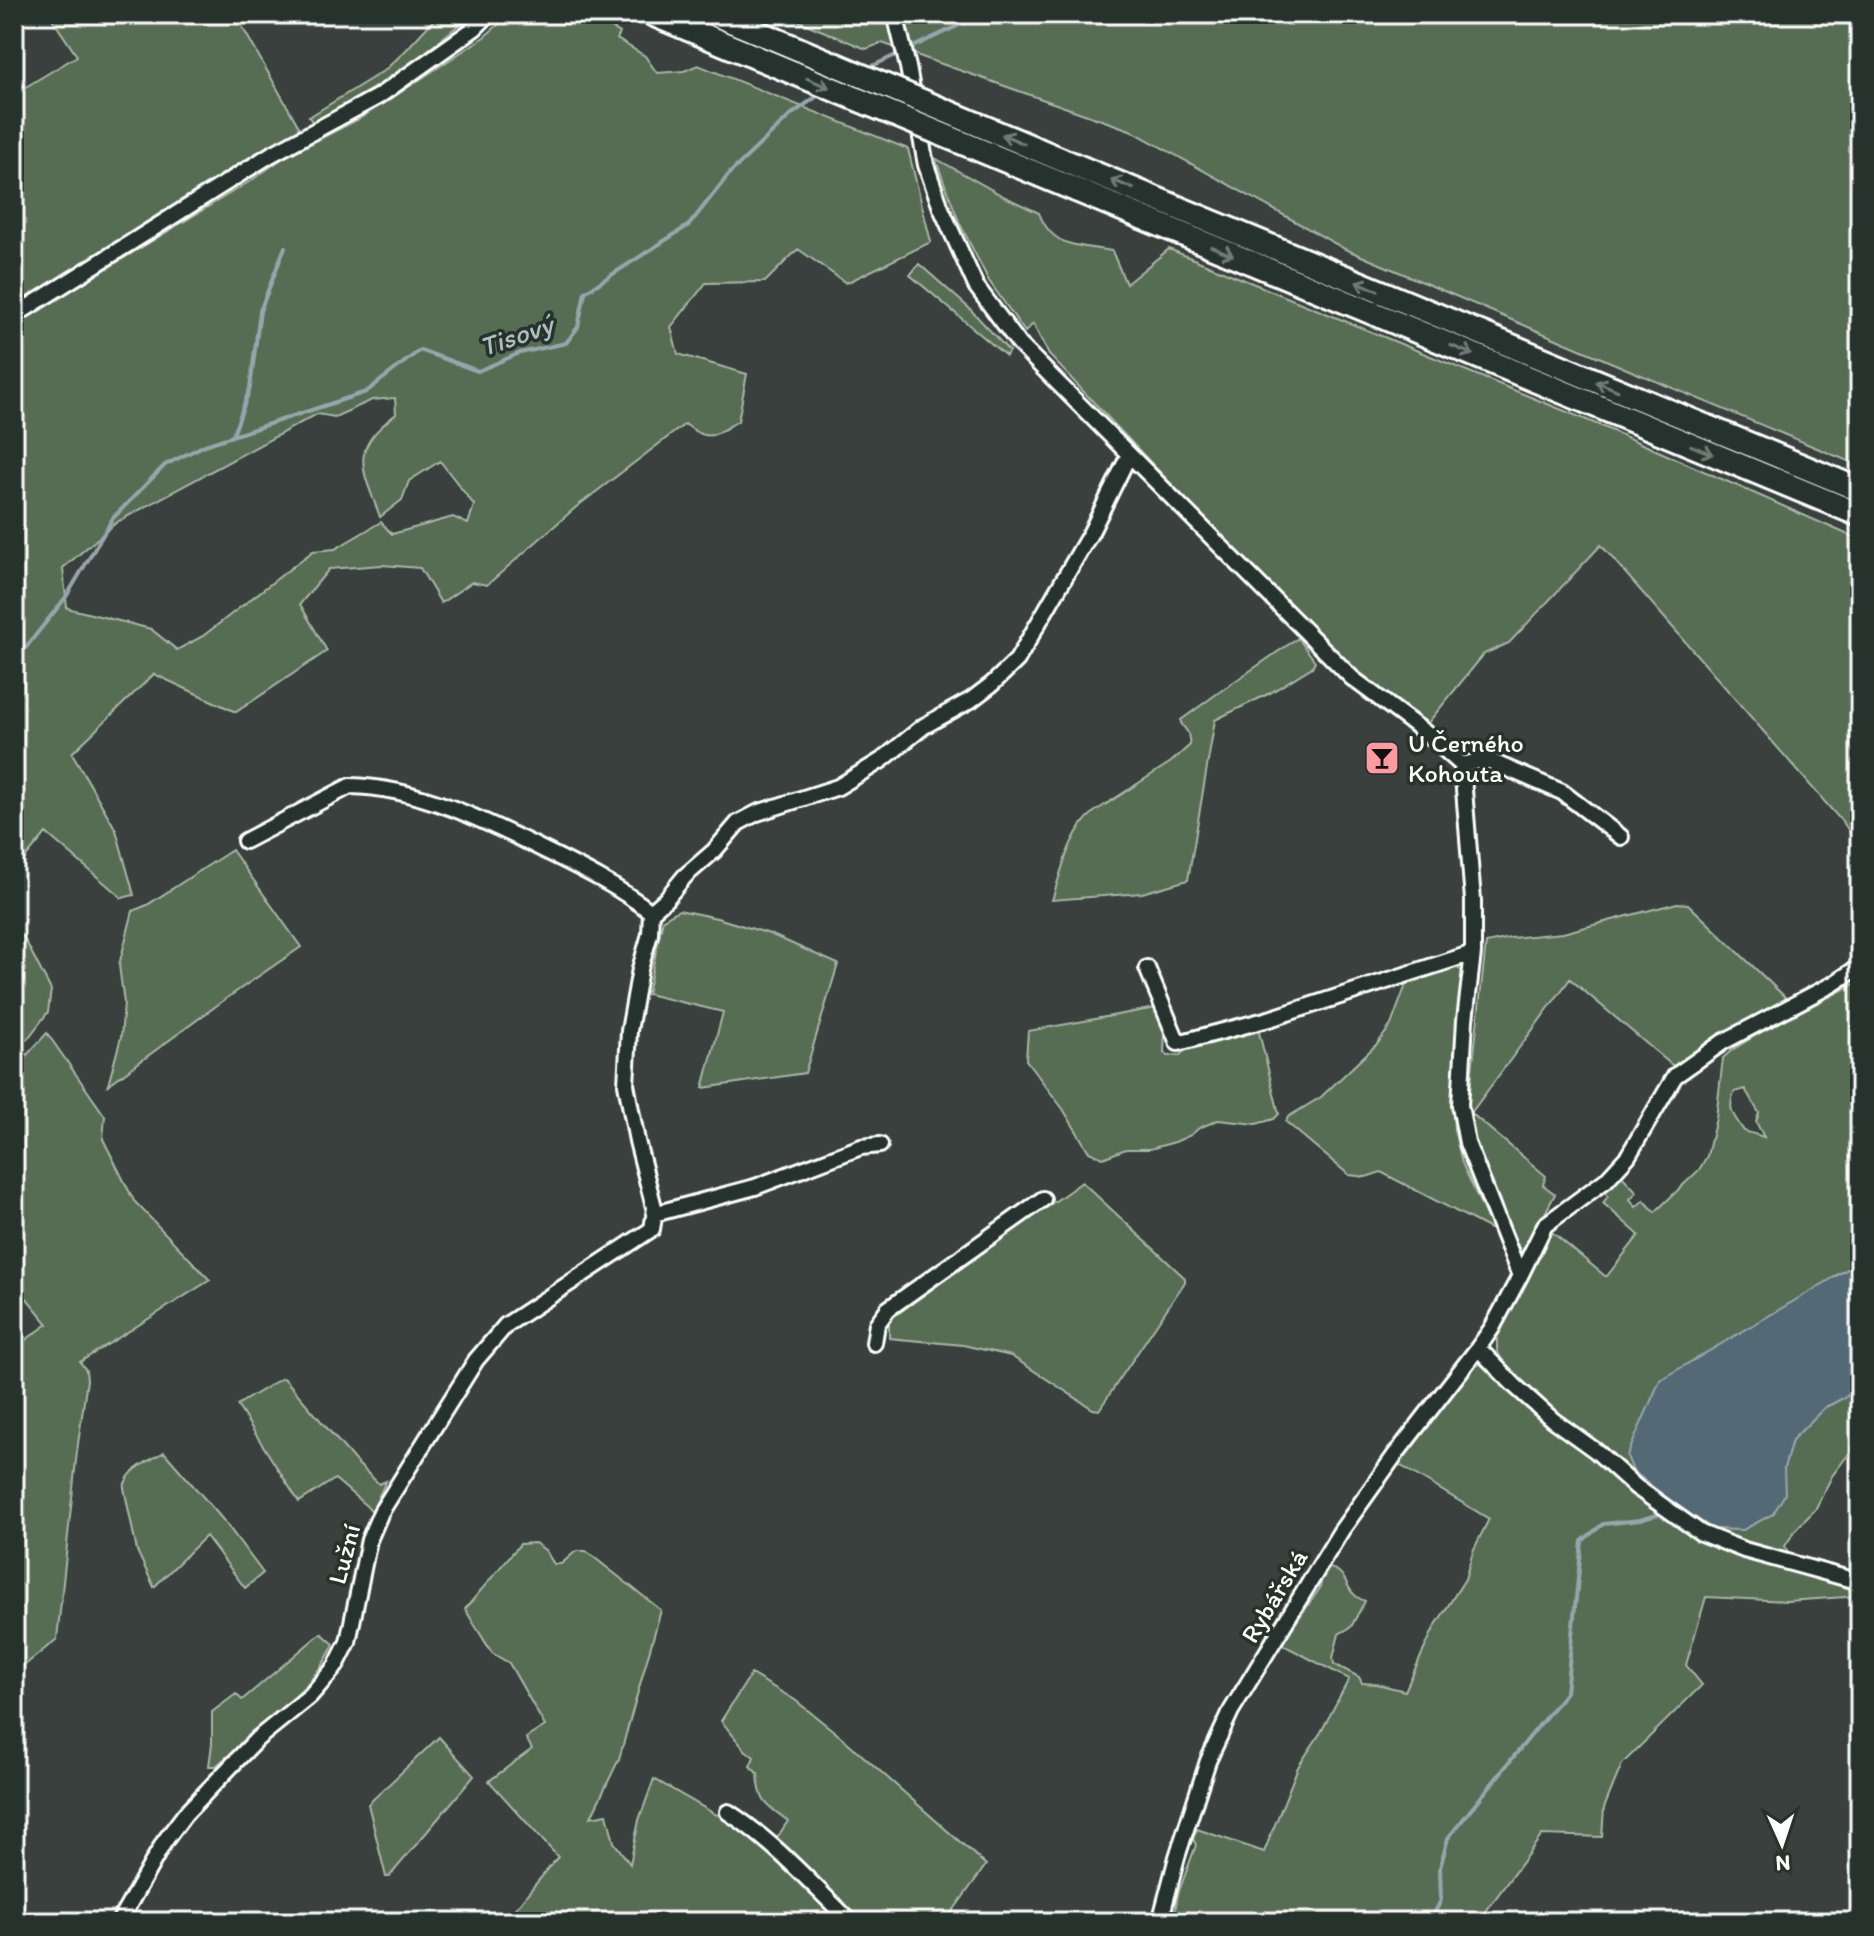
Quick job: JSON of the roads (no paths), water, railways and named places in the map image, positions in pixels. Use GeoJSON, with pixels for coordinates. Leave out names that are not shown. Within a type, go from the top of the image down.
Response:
{"type":"FeatureCollection","features":[{"type":"Feature","properties":{"kind":"highway"},"geometry":{"type":"LineString","coordinates":[[652,14],[1860,515]]}},
{"type":"Feature","properties":{"kind":"highway"},"geometry":{"type":"LineString","coordinates":[[714,14],[1860,490]]}},
{"type":"Feature","properties":{"kind":"street"},"geometry":{"type":"LineString","coordinates":[[14,316],[270,155],[379,96],[475,28],[489,14]]}},
{"type":"Feature","properties":{"kind":"street"},"geometry":{"type":"LineString","coordinates":[[895,14],[926,165],[945,219],[976,286],[1020,345],[1352,678],[1427,734],[1462,765],[1473,900],[1473,953],[1460,1105],[1467,1143],[1520,1276]]}},
{"type":"Feature","properties":{"kind":"street"},"geometry":{"type":"LineString","coordinates":[[880,1145],[861,1147],[755,1187],[654,1214],[626,1084],[629,1031],[650,934],[651,912],[714,851],[738,823],[757,813],[838,787],[882,760],[924,726],[971,700],[992,684],[1017,660],[1091,532],[1129,455]]}},
{"type":"Feature","properties":{"kind":"street"},"geometry":{"type":"LineString","coordinates":[[1462,765],[1490,761],[1562,792],[1621,837]]}},
{"type":"Feature","properties":{"kind":"street"},"geometry":{"type":"LineString","coordinates":[[245,841],[350,786],[365,787],[417,798],[472,816],[584,869],[651,912]]}},
{"type":"Feature","properties":{"kind":"street"},"geometry":{"type":"LineString","coordinates":[[1147,968],[1178,1043],[1269,1019],[1473,953]]}},
{"type":"Feature","properties":{"kind":"street","name":"Rybářská"},"geometry":{"type":"LineString","coordinates":[[1160,1922],[1208,1761],[1231,1711],[1341,1531],[1492,1328],[1545,1225],[1606,1180],[1628,1156],[1675,1076],[1723,1042],[1833,984],[1860,966]]}},
{"type":"Feature","properties":{"kind":"street"},"geometry":{"type":"LineString","coordinates":[[874,1343],[877,1324],[888,1309],[1043,1199]]}},
{"type":"Feature","properties":{"kind":"street","name":"Lužní"},"geometry":{"type":"LineString","coordinates":[[119,1922],[164,1842],[185,1814],[257,1739],[310,1696],[336,1666],[348,1642],[369,1540],[381,1512],[476,1360],[506,1325],[652,1229],[654,1214]]}},
{"type":"Feature","properties":{"kind":"street"},"geometry":{"type":"LineString","coordinates":[[1478,1348],[1553,1420],[1596,1451],[1636,1487],[1701,1533],[1744,1550],[1860,1582]]}},
{"type":"Feature","properties":{"kind":"street"},"geometry":{"type":"LineString","coordinates":[[728,1812],[776,1848],[851,1922]]}},
{"type":"Feature","properties":{"kind":"water"},"geometry":{"type":"Polygon","coordinates":[[[1860,1262],[1860,1389],[1824,1408],[1792,1440],[1784,1468],[1785,1494],[1773,1514],[1743,1530],[1713,1529],[1633,1471],[1627,1456],[1660,1380],[1860,1262]]]}},
{"type":"Feature","properties":{"kind":"waterway","name":"Tisový"},"geometry":{"type":"LineString","coordinates":[[866,69],[983,14]]}},
{"type":"Feature","properties":{"kind":"waterway","name":"Tisový"},"geometry":{"type":"LineString","coordinates":[[14,658],[66,597],[113,518],[165,465],[205,445],[366,392],[420,350],[478,371],[520,353],[566,343],[578,327],[585,292],[689,225],[730,173],[792,114],[820,94]]}},
{"type":"Feature","properties":{"kind":"waterway"},"geometry":{"type":"LineString","coordinates":[[233,435],[250,388],[260,311],[285,247]]}},
{"type":"Feature","properties":{"kind":"waterway"},"geometry":{"type":"LineString","coordinates":[[1430,1922],[1441,1900],[1440,1868],[1448,1838],[1566,1692],[1582,1541],[1603,1524],[1640,1520],[1663,1513]]}},
{"type":"Feature","properties":{"kind":"place","name":"U Černého Kohouta"},"geometry":{"type":"Point","coordinates":[1382,758]}}]}
